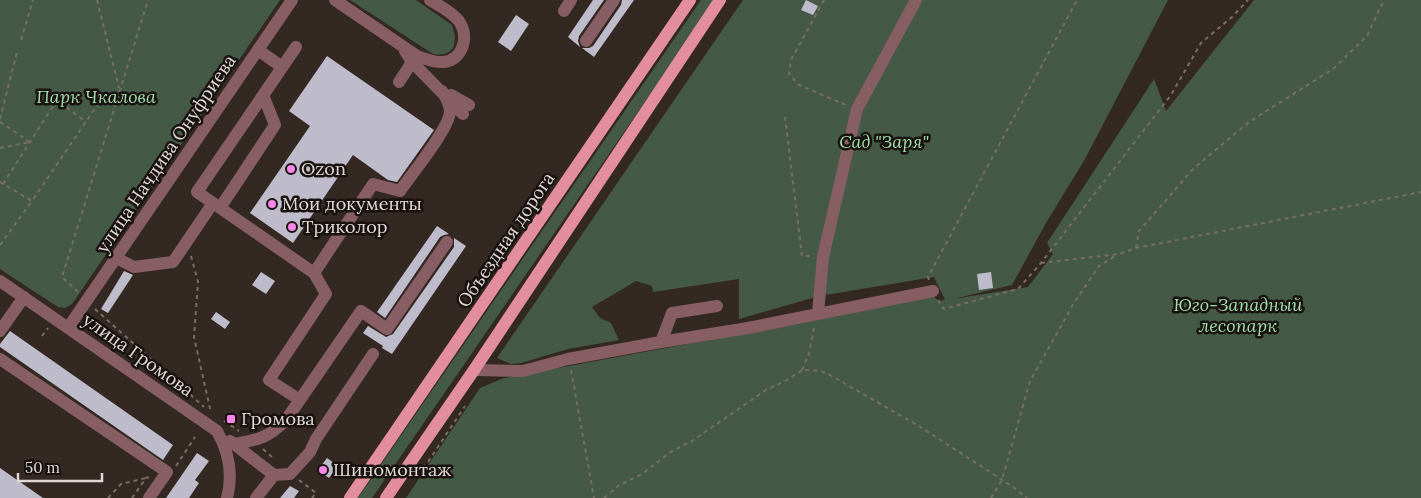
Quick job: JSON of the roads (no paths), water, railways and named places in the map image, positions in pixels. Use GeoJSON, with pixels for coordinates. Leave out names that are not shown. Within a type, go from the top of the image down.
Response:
{"type":"FeatureCollection","features":[{"type":"Feature","properties":{"kind":"main road","name":"Объездная дорога"},"geometry":{"type":"LineString","coordinates":[[350,498],[690,0]]}},
{"type":"Feature","properties":{"kind":"main road"},"geometry":{"type":"LineString","coordinates":[[386,498],[474,370],[720,0]]}},
{"type":"Feature","properties":{"kind":"street","name":"улица Начдива Онуфриева"},"geometry":{"type":"LineString","coordinates":[[68,328],[292,0]]}},
{"type":"Feature","properties":{"kind":"street"},"geometry":{"type":"LineString","coordinates":[[335,0],[418,56],[432,62],[444,62],[454,59],[461,50],[464,41],[463,28],[447,4],[430,0]]}},
{"type":"Feature","properties":{"kind":"street"},"geometry":{"type":"LineString","coordinates":[[586,41],[614,0]]}},
{"type":"Feature","properties":{"kind":"street"},"geometry":{"type":"LineString","coordinates":[[818,314],[823,257],[857,109],[916,0]]}},
{"type":"Feature","properties":{"kind":"street"},"geometry":{"type":"LineString","coordinates":[[296,47],[197,192],[314,273],[326,294],[269,380],[300,400]]}},
{"type":"Feature","properties":{"kind":"street"},"geometry":{"type":"LineString","coordinates":[[402,47],[412,62],[442,91],[466,109]]}},
{"type":"Feature","properties":{"kind":"street"},"geometry":{"type":"LineString","coordinates":[[258,50],[282,67]]}},
{"type":"Feature","properties":{"kind":"street"},"geometry":{"type":"LineString","coordinates":[[399,82],[412,62]]}},
{"type":"Feature","properties":{"kind":"street"},"geometry":{"type":"LineString","coordinates":[[314,273],[373,184],[400,191],[410,177],[449,119],[449,105],[442,91]]}},
{"type":"Feature","properties":{"kind":"street"},"geometry":{"type":"LineString","coordinates":[[116,258],[134,267],[173,262],[275,125],[263,95]]}},
{"type":"Feature","properties":{"kind":"street"},"geometry":{"type":"LineString","coordinates":[[234,444],[254,440],[274,432],[286,420],[361,311],[387,329],[447,242]]}},
{"type":"Feature","properties":{"kind":"street","name":"улица Громова"},"geometry":{"type":"LineString","coordinates":[[0,281],[68,328],[219,425],[234,444],[274,475]]}},
{"type":"Feature","properties":{"kind":"street"},"geometry":{"type":"LineString","coordinates":[[474,370],[523,371],[568,358],[748,328],[933,291]]}},
{"type":"Feature","properties":{"kind":"street"},"geometry":{"type":"LineString","coordinates":[[0,331],[24,297]]}},
{"type":"Feature","properties":{"kind":"street"},"geometry":{"type":"LineString","coordinates":[[661,342],[672,313],[717,306]]}},
{"type":"Feature","properties":{"kind":"street"},"geometry":{"type":"LineString","coordinates":[[256,498],[274,475],[290,474],[310,452],[316,439],[373,354]]}},
{"type":"Feature","properties":{"kind":"street"},"geometry":{"type":"LineString","coordinates":[[0,359],[167,472],[150,498]]}},
{"type":"Feature","properties":{"kind":"street"},"geometry":{"type":"LineString","coordinates":[[219,425],[230,476],[227,498]]}},
{"type":"Feature","properties":{"kind":"place","name":"Ozon"},"geometry":{"type":"Point","coordinates":[291,169]}},
{"type":"Feature","properties":{"kind":"place","name":"Мои документы"},"geometry":{"type":"Point","coordinates":[272,204]}},
{"type":"Feature","properties":{"kind":"place","name":"Триколор"},"geometry":{"type":"Point","coordinates":[292,227]}},
{"type":"Feature","properties":{"kind":"place","name":"Громова"},"geometry":{"type":"Point","coordinates":[231,419]}},
{"type":"Feature","properties":{"kind":"place","name":"Шиномонтаж"},"geometry":{"type":"Point","coordinates":[323,470]}},
{"type":"Feature","properties":{"kind":"park label","name":"Парк Чкалова"},"geometry":{"type":"Point","coordinates":[96,97]}},
{"type":"Feature","properties":{"kind":"park label","name":"Сад \"Заря\""},"geometry":{"type":"Point","coordinates":[884,142]}},
{"type":"Feature","properties":{"kind":"park label","name":"Юго-Западный лесопарк"},"geometry":{"type":"Point","coordinates":[1238,315]}}]}
